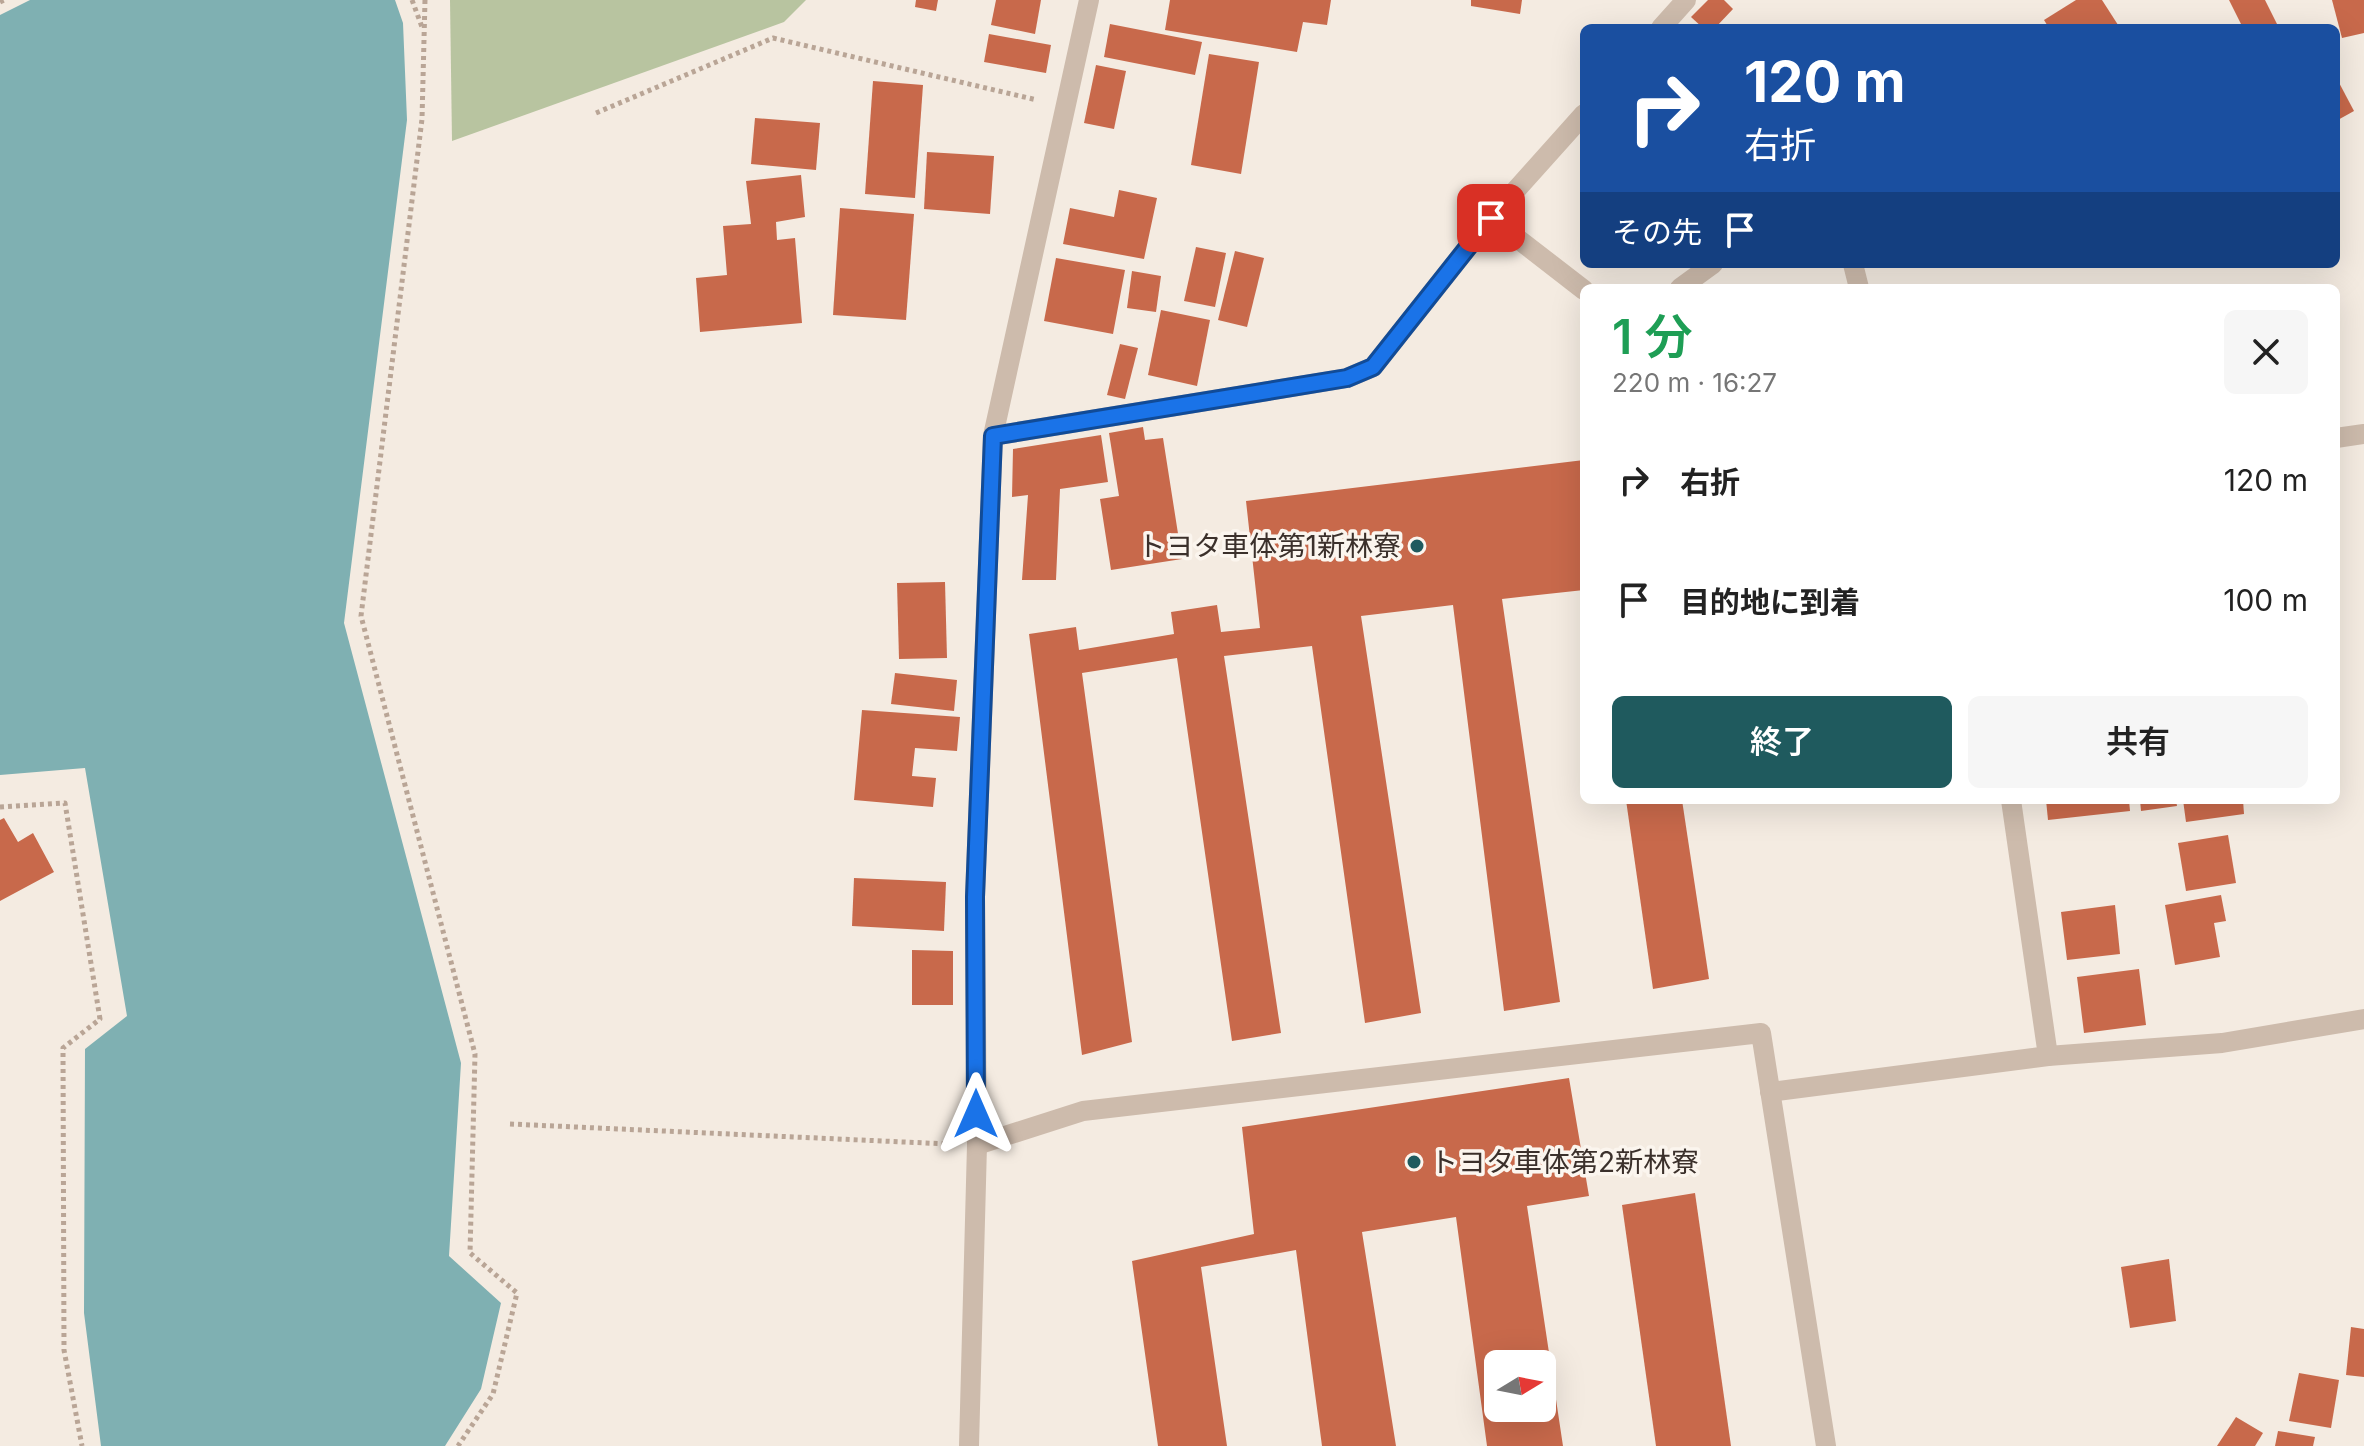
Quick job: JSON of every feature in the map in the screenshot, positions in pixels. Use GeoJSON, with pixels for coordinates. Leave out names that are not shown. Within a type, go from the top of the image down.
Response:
{"type":"FeatureCollection","features":[{"type":"Feature","properties":{"kind":"street"},"geometry":{"type":"LineString","coordinates":[[969,1446],[977,1145],[975,897],[993,436],[1089,0]]}},
{"type":"Feature","properties":{"kind":"street"},"geometry":{"type":"LineString","coordinates":[[1665,24],[1686,0]]}},
{"type":"Feature","properties":{"kind":"street"},"geometry":{"type":"LineString","coordinates":[[993,436],[1347,378],[1373,367],[1491,218],[1580,118]]}},
{"type":"Feature","properties":{"kind":"street"},"geometry":{"type":"LineString","coordinates":[[1491,218],[1580,287]]}},
{"type":"Feature","properties":{"kind":"street"},"geometry":{"type":"LineString","coordinates":[[1686,284],[1708,268]]}},
{"type":"Feature","properties":{"kind":"street"},"geometry":{"type":"LineString","coordinates":[[2340,437],[2364,434]]}},
{"type":"Feature","properties":{"kind":"street"},"geometry":{"type":"LineString","coordinates":[[2012,804],[2048,1056]]}},
{"type":"Feature","properties":{"kind":"street"},"geometry":{"type":"LineString","coordinates":[[1770,1092],[2048,1056],[2222,1043],[2364,1019]]}},
{"type":"Feature","properties":{"kind":"street"},"geometry":{"type":"LineString","coordinates":[[977,1145],[1083,1111],[1761,1033],[1826,1446]]}},
{"type":"Feature","properties":{"kind":"path"},"geometry":{"type":"LineString","coordinates":[[412,0],[424,32]]}},
{"type":"Feature","properties":{"kind":"path"},"geometry":{"type":"LineString","coordinates":[[425,0],[422,119],[361,616],[475,1054],[470,1253],[517,1293],[493,1394],[458,1446]]}},
{"type":"Feature","properties":{"kind":"path"},"geometry":{"type":"LineString","coordinates":[[596,113],[773,38],[1065,107]]}},
{"type":"Feature","properties":{"kind":"path"},"geometry":{"type":"LineString","coordinates":[[0,807],[65,803],[100,1019],[63,1048],[64,1350],[82,1446]]}},
{"type":"Feature","properties":{"kind":"path"},"geometry":{"type":"LineString","coordinates":[[510,1124],[977,1145]]}},
{"type":"Feature","properties":{"kind":"green space"},"geometry":{"type":"Polygon","coordinates":[[[450,0],[806,0],[784,22],[452,141],[450,0]]]}},
{"type":"Feature","properties":{"kind":"water"},"geometry":{"type":"Polygon","coordinates":[[[30,0],[395,0],[403,23],[407,120],[344,623],[461,1063],[449,1256],[501,1303],[481,1389],[445,1446],[101,1446],[84,1313],[85,1049],[127,1016],[85,768],[0,775],[0,15],[30,0]]]}},
{"type":"Feature","properties":{"kind":"building"},"geometry":{"type":"Polygon","coordinates":[[[916,0],[938,0],[936,11],[915,7],[916,0]]]}},
{"type":"Feature","properties":{"kind":"building"},"geometry":{"type":"Polygon","coordinates":[[[996,0],[1041,0],[1035,34],[991,25],[996,0]]]}},
{"type":"Feature","properties":{"kind":"building"},"geometry":{"type":"Polygon","coordinates":[[[1170,0],[1331,0],[1327,25],[1303,22],[1297,52],[1165,30],[1170,0]]]}},
{"type":"Feature","properties":{"kind":"building"},"geometry":{"type":"Polygon","coordinates":[[[1471,0],[1522,0],[1520,14],[1471,6],[1471,0]]]}},
{"type":"Feature","properties":{"kind":"building"},"geometry":{"type":"Polygon","coordinates":[[[1708,0],[1724,0],[1733,9],[1719,24],[1699,24],[1691,17],[1708,0]]]}},
{"type":"Feature","properties":{"kind":"building"},"geometry":{"type":"Polygon","coordinates":[[[2076,0],[2102,0],[2117,24],[2046,24],[2044,20],[2076,0]]]}},
{"type":"Feature","properties":{"kind":"building"},"geometry":{"type":"Polygon","coordinates":[[[2229,0],[2265,0],[2277,24],[2241,24],[2229,0]]]}},
{"type":"Feature","properties":{"kind":"building"},"geometry":{"type":"Polygon","coordinates":[[[2332,0],[2364,0],[2364,33],[2342,38],[2332,0]]]}},
{"type":"Feature","properties":{"kind":"building"},"geometry":{"type":"Polygon","coordinates":[[[1110,24],[1202,42],[1195,75],[1104,57],[1110,24]]]}},
{"type":"Feature","properties":{"kind":"building"},"geometry":{"type":"Polygon","coordinates":[[[989,34],[1051,45],[1046,73],[984,62],[989,34]]]}},
{"type":"Feature","properties":{"kind":"building"},"geometry":{"type":"Polygon","coordinates":[[[1209,54],[1259,62],[1241,174],[1191,165],[1209,54]]]}},
{"type":"Feature","properties":{"kind":"building"},"geometry":{"type":"Polygon","coordinates":[[[1096,65],[1126,71],[1114,129],[1084,123],[1096,65]]]}},
{"type":"Feature","properties":{"kind":"building"},"geometry":{"type":"Polygon","coordinates":[[[873,81],[923,85],[915,198],[865,194],[873,81]]]}},
{"type":"Feature","properties":{"kind":"building"},"geometry":{"type":"Polygon","coordinates":[[[2340,85],[2354,111],[2340,119],[2340,85]]]}},
{"type":"Feature","properties":{"kind":"building"},"geometry":{"type":"Polygon","coordinates":[[[755,118],[820,123],[816,170],[751,164],[755,118]]]}},
{"type":"Feature","properties":{"kind":"building"},"geometry":{"type":"Polygon","coordinates":[[[927,152],[994,156],[990,214],[924,209],[927,152]]]}},
{"type":"Feature","properties":{"kind":"building"},"geometry":{"type":"Polygon","coordinates":[[[801,175],[805,217],[776,222],[777,240],[795,238],[802,323],[700,332],[696,278],[727,275],[723,226],[751,224],[746,181],[801,175]]]}},
{"type":"Feature","properties":{"kind":"building"},"geometry":{"type":"Polygon","coordinates":[[[1119,190],[1157,198],[1144,259],[1063,244],[1070,208],[1114,217],[1119,190]]]}},
{"type":"Feature","properties":{"kind":"building"},"geometry":{"type":"Polygon","coordinates":[[[840,208],[914,214],[906,320],[833,315],[840,208]]]}},
{"type":"Feature","properties":{"kind":"building"},"geometry":{"type":"Polygon","coordinates":[[[1196,247],[1226,253],[1215,307],[1184,301],[1196,247]]]}},
{"type":"Feature","properties":{"kind":"building"},"geometry":{"type":"Polygon","coordinates":[[[1235,251],[1264,258],[1247,327],[1218,320],[1235,251]]]}},
{"type":"Feature","properties":{"kind":"building"},"geometry":{"type":"Polygon","coordinates":[[[1056,258],[1125,270],[1113,334],[1044,321],[1056,258]]]}},
{"type":"Feature","properties":{"kind":"building"},"geometry":{"type":"Polygon","coordinates":[[[1132,271],[1161,276],[1156,312],[1127,308],[1132,271]]]}},
{"type":"Feature","properties":{"kind":"building"},"geometry":{"type":"Polygon","coordinates":[[[1161,310],[1210,320],[1197,386],[1148,375],[1161,310]]]}},
{"type":"Feature","properties":{"kind":"building"},"geometry":{"type":"Polygon","coordinates":[[[1120,344],[1138,348],[1125,399],[1107,395],[1120,344]]]}},
{"type":"Feature","properties":{"kind":"building"},"geometry":{"type":"Polygon","coordinates":[[[1143,427],[1145,440],[1163,438],[1182,559],[1111,570],[1100,499],[1119,496],[1109,433],[1143,427]]]}},
{"type":"Feature","properties":{"kind":"building"},"geometry":{"type":"Polygon","coordinates":[[[1101,435],[1108,482],[1060,489],[1056,580],[1022,580],[1028,495],[1012,497],[1013,449],[1101,435]]]}},
{"type":"Feature","properties":{"kind":"building"},"geometry":{"type":"Polygon","coordinates":[[[1580,460],[1580,590],[1502,599],[1560,1002],[1504,1011],[1453,605],[1361,616],[1421,1013],[1365,1023],[1312,646],[1224,656],[1281,1033],[1232,1041],[1177,658],[1082,673],[1132,1042],[1082,1055],[1029,634],[1076,627],[1079,650],[1174,634],[1171,612],[1217,605],[1221,632],[1260,628],[1246,501],[1580,460]]]}},
{"type":"Feature","properties":{"kind":"building"},"geometry":{"type":"Polygon","coordinates":[[[945,582],[947,658],[899,659],[897,583],[945,582]]]}},
{"type":"Feature","properties":{"kind":"building"},"geometry":{"type":"Polygon","coordinates":[[[895,673],[957,680],[954,711],[891,704],[895,673]]]}},
{"type":"Feature","properties":{"kind":"building"},"geometry":{"type":"Polygon","coordinates":[[[862,710],[960,717],[957,751],[915,748],[912,776],[936,778],[933,807],[854,800],[862,710]]]}},
{"type":"Feature","properties":{"kind":"building"},"geometry":{"type":"Polygon","coordinates":[[[1627,804],[1683,804],[1709,979],[1653,989],[1627,804]]]}},
{"type":"Feature","properties":{"kind":"building"},"geometry":{"type":"Polygon","coordinates":[[[2046,804],[2129,804],[2130,811],[2048,820],[2046,804]]]}},
{"type":"Feature","properties":{"kind":"building"},"geometry":{"type":"Polygon","coordinates":[[[2140,804],[2177,804],[2177,806],[2141,811],[2140,804]]]}},
{"type":"Feature","properties":{"kind":"building"},"geometry":{"type":"Polygon","coordinates":[[[2184,804],[2243,804],[2244,814],[2186,822],[2184,804]]]}},
{"type":"Feature","properties":{"kind":"building"},"geometry":{"type":"Polygon","coordinates":[[[4,818],[18,842],[33,833],[54,872],[0,901],[0,820],[4,818]]]}},
{"type":"Feature","properties":{"kind":"building"},"geometry":{"type":"Polygon","coordinates":[[[2228,835],[2236,883],[2186,891],[2178,843],[2228,835]]]}},
{"type":"Feature","properties":{"kind":"building"},"geometry":{"type":"Polygon","coordinates":[[[854,878],[946,882],[944,931],[852,926],[854,878]]]}},
{"type":"Feature","properties":{"kind":"building"},"geometry":{"type":"Polygon","coordinates":[[[2221,895],[2226,921],[2214,923],[2220,957],[2175,965],[2165,905],[2221,895]]]}},
{"type":"Feature","properties":{"kind":"building"},"geometry":{"type":"Polygon","coordinates":[[[2115,905],[2120,954],[2067,960],[2061,912],[2115,905]]]}},
{"type":"Feature","properties":{"kind":"building"},"geometry":{"type":"Polygon","coordinates":[[[912,950],[953,951],[953,1005],[912,1005],[912,950]]]}},
{"type":"Feature","properties":{"kind":"building"},"geometry":{"type":"Polygon","coordinates":[[[2139,969],[2146,1025],[2084,1033],[2077,977],[2139,969]]]}},
{"type":"Feature","properties":{"kind":"building"},"geometry":{"type":"Polygon","coordinates":[[[1569,1078],[1589,1196],[1527,1206],[1549,1350],[1484,1350],[1484,1422],[1556,1422],[1556,1399],[1563,1446],[1487,1446],[1456,1217],[1362,1232],[1396,1446],[1322,1446],[1296,1250],[1201,1267],[1227,1446],[1158,1446],[1132,1261],[1254,1234],[1242,1127],[1569,1078]]]}},
{"type":"Feature","properties":{"kind":"building"},"geometry":{"type":"Polygon","coordinates":[[[1695,1193],[1731,1446],[1656,1446],[1622,1205],[1695,1193]]]}},
{"type":"Feature","properties":{"kind":"building"},"geometry":{"type":"Polygon","coordinates":[[[2169,1259],[2176,1321],[2130,1328],[2121,1267],[2169,1259]]]}},
{"type":"Feature","properties":{"kind":"building"},"geometry":{"type":"Polygon","coordinates":[[[2351,1327],[2364,1329],[2364,1377],[2346,1375],[2351,1327]]]}},
{"type":"Feature","properties":{"kind":"building"},"geometry":{"type":"Polygon","coordinates":[[[2299,1373],[2339,1380],[2331,1428],[2289,1421],[2299,1373]]]}},
{"type":"Feature","properties":{"kind":"building"},"geometry":{"type":"Polygon","coordinates":[[[2236,1417],[2263,1433],[2255,1446],[2217,1446],[2236,1417]]]}},
{"type":"Feature","properties":{"kind":"building"},"geometry":{"type":"Polygon","coordinates":[[[2278,1431],[2315,1437],[2313,1446],[2275,1446],[2278,1431]]]}},
{"type":"Feature","properties":{"kind":"place","name":"トヨタ車体第1新林寮"},"geometry":{"type":"Point","coordinates":[1417,546]}},
{"type":"Feature","properties":{"kind":"place","name":"トヨタ車体第2新林寮"},"geometry":{"type":"Point","coordinates":[1414,1162]}},
{"type":"Feature","properties":{"kind":"route"},"geometry":{"type":"LineString","coordinates":[[976,1114],[975,897],[993,436],[1347,378],[1373,367],[1491,218]]}}]}
